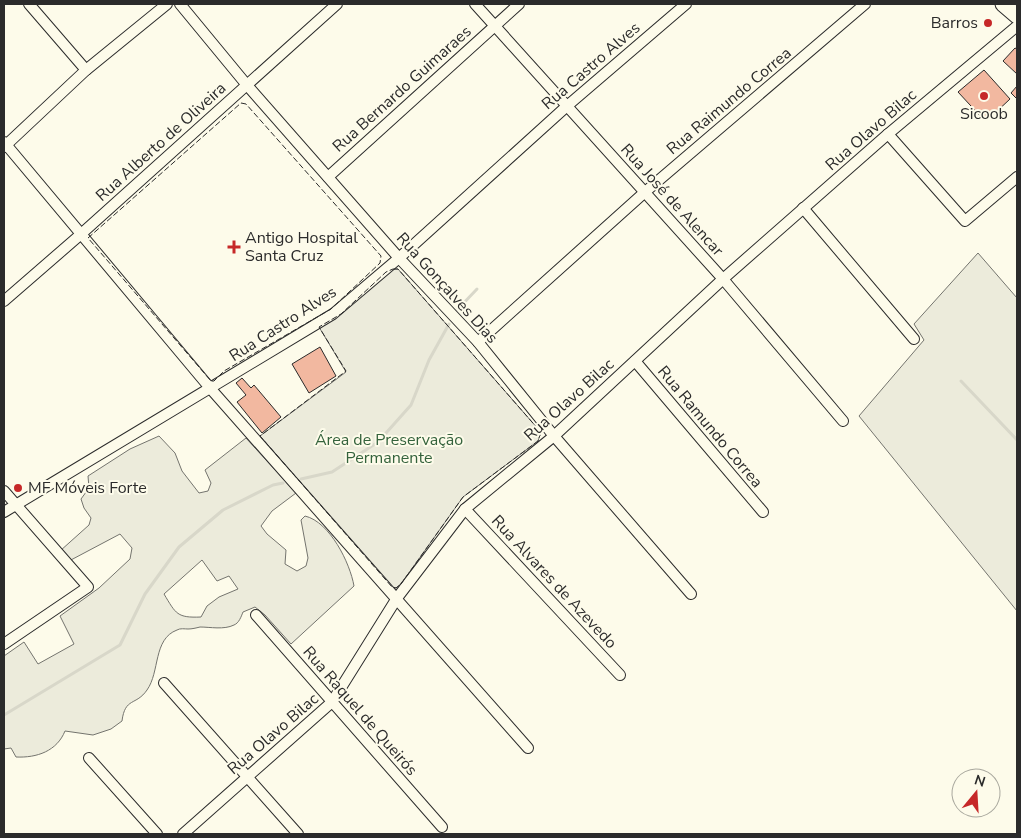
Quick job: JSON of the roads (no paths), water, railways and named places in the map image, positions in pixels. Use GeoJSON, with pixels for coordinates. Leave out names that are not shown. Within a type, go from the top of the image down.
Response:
{"type":"FeatureCollection","features":[{"type":"Feature","properties":{"kind":"main road"},"geometry":{"type":"LineString","coordinates":[[1003,4],[1017,16]]}},
{"type":"Feature","properties":{"kind":"street"},"geometry":{"type":"LineString","coordinates":[[29,4],[86,70]]}},
{"type":"Feature","properties":{"kind":"street"},"geometry":{"type":"LineString","coordinates":[[167,4],[86,70],[5,145],[210,388],[528,748]]}},
{"type":"Feature","properties":{"kind":"street","name":"Rua Gonçalves Dias"},"geometry":{"type":"LineString","coordinates":[[180,4],[246,84],[398,258],[478,342],[554,436],[692,594]]}},
{"type":"Feature","properties":{"kind":"street","name":"Rua Alberto de Oliveira"},"geometry":{"type":"LineString","coordinates":[[4,301],[337,4]]}},
{"type":"Feature","properties":{"kind":"street","name":"Rua José de Alencar"},"geometry":{"type":"LineString","coordinates":[[475,4],[723,279],[843,421]]}},
{"type":"Feature","properties":{"kind":"street","name":"Rua Bernardo Guimaraes"},"geometry":{"type":"LineString","coordinates":[[328,177],[519,4]]}},
{"type":"Feature","properties":{"kind":"street","name":"Rua Castro Alves"},"geometry":{"type":"LineString","coordinates":[[4,512],[333,314],[567,106],[686,4]]}},
{"type":"Feature","properties":{"kind":"street","name":"Rua Raimundo Correa"},"geometry":{"type":"LineString","coordinates":[[478,342],[645,192],[866,4]]}},
{"type":"Feature","properties":{"kind":"street","name":"Rua Olavo Bilac"},"geometry":{"type":"LineString","coordinates":[[182,834],[332,702],[397,598],[465,509],[554,436],[723,279],[803,208],[1017,26]]}},
{"type":"Feature","properties":{"kind":"street"},"geometry":{"type":"LineString","coordinates":[[888,134],[966,221],[1017,177]]}},
{"type":"Feature","properties":{"kind":"street"},"geometry":{"type":"LineString","coordinates":[[803,208],[914,339]]}},
{"type":"Feature","properties":{"kind":"street","name":"Rua Ramundo Correa"},"geometry":{"type":"LineString","coordinates":[[635,361],[763,512]]}},
{"type":"Feature","properties":{"kind":"street"},"geometry":{"type":"LineString","coordinates":[[4,491],[88,587],[4,644]]}},
{"type":"Feature","properties":{"kind":"street","name":"Rua Alvares de Azevedo"},"geometry":{"type":"LineString","coordinates":[[465,509],[620,675]]}},
{"type":"Feature","properties":{"kind":"street","name":"Rua Raquel de Queirós"},"geometry":{"type":"LineString","coordinates":[[256,615],[442,828]]}},
{"type":"Feature","properties":{"kind":"street"},"geometry":{"type":"LineString","coordinates":[[164,683],[298,834]]}},
{"type":"Feature","properties":{"kind":"street"},"geometry":{"type":"LineString","coordinates":[[89,758],[157,834]]}},
{"type":"Feature","properties":{"kind":"waterway"},"geometry":{"type":"LineString","coordinates":[[458,309],[477,289]]}},
{"type":"Feature","properties":{"kind":"waterway"},"geometry":{"type":"LineString","coordinates":[[301,479],[332,472],[378,442],[411,405],[429,360],[449,324]]}},
{"type":"Feature","properties":{"kind":"waterway"},"geometry":{"type":"LineString","coordinates":[[961,381],[1017,440]]}},
{"type":"Feature","properties":{"kind":"waterway"},"geometry":{"type":"LineString","coordinates":[[4,715],[120,645],[145,594],[179,547],[223,510],[273,485],[283,483]]}},
{"type":"Feature","properties":{"kind":"place","name":"Barros"},"geometry":{"type":"Point","coordinates":[988,23]}},
{"type":"Feature","properties":{"kind":"place","name":"Sicoob"},"geometry":{"type":"Point","coordinates":[984,96]}},
{"type":"Feature","properties":{"kind":"place","name":"Antigo Hospital Santa Cruz"},"geometry":{"type":"Point","coordinates":[234,247]}},
{"type":"Feature","properties":{"kind":"place","name":"MF Móveis Forte"},"geometry":{"type":"Point","coordinates":[18,488]}},
{"type":"Feature","properties":{"kind":"park label","name":"Área de Preservação Permanente"},"geometry":{"type":"Point","coordinates":[389,449]}}]}
